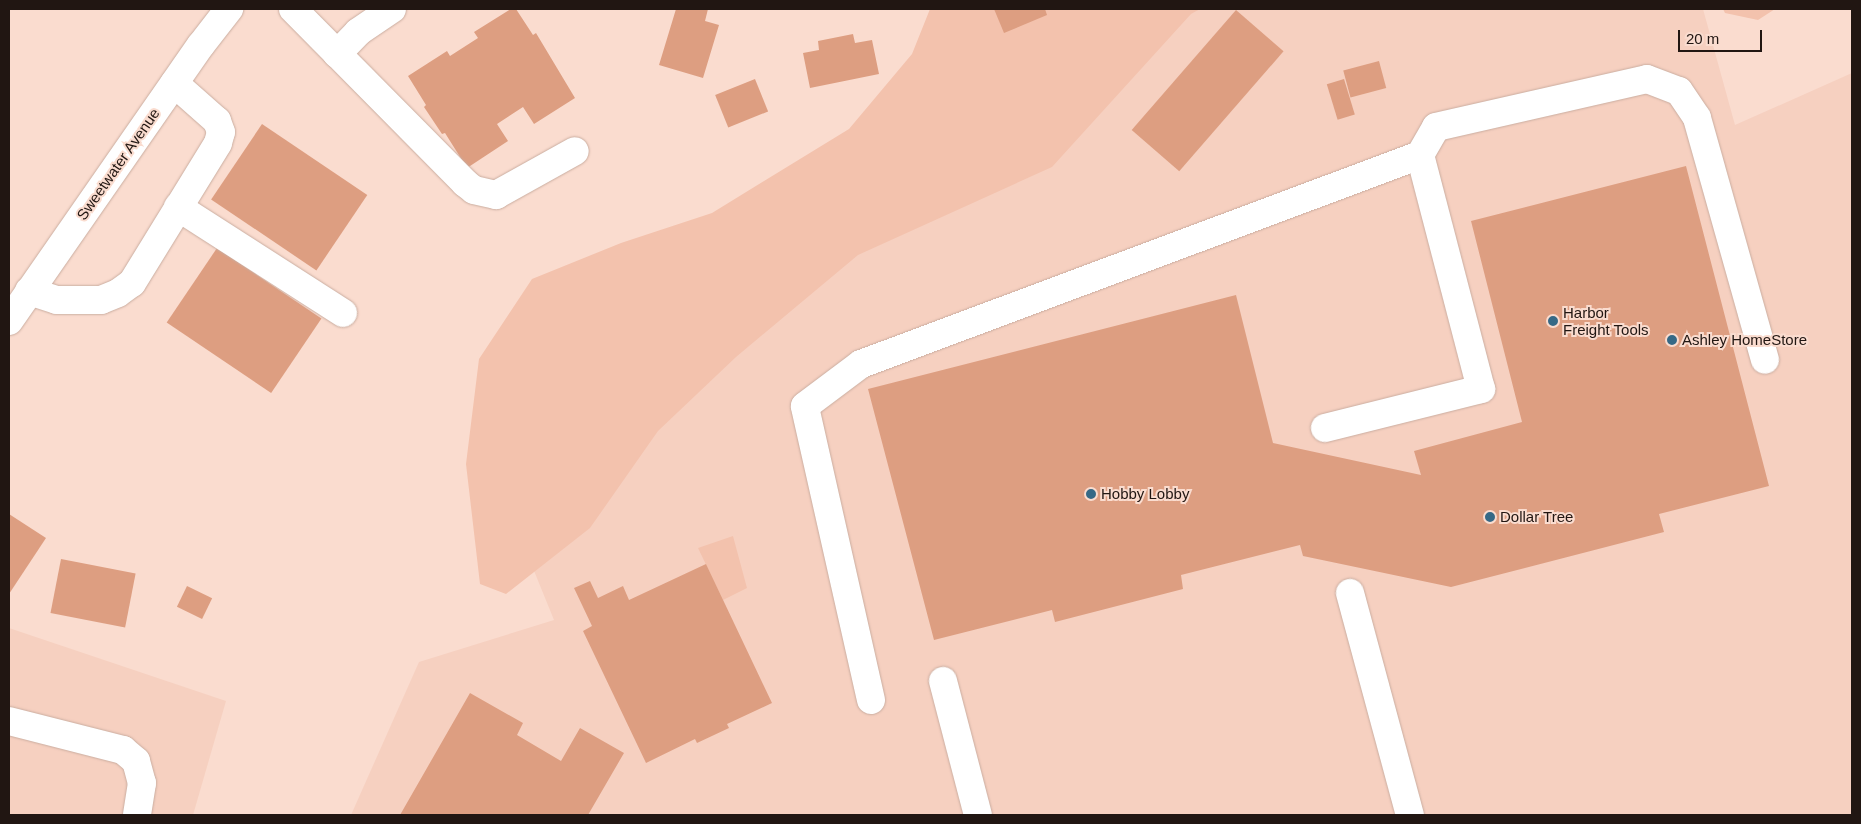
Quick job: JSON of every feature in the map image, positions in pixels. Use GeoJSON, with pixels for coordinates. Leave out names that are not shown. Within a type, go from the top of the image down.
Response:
{"type":"FeatureCollection","features":[{"type":"Feature","properties":{"kind":"street","name":"Sweetwater Avenue"},"geometry":{"type":"LineString","coordinates":[[9,321],[174,83],[229,9]]}},
{"type":"Feature","properties":{"kind":"street"},"geometry":{"type":"LineString","coordinates":[[293,9],[464,183],[474,190],[496,195],[576,151]]}},
{"type":"Feature","properties":{"kind":"street"},"geometry":{"type":"LineString","coordinates":[[337,54],[358,32],[392,9]]}},
{"type":"Feature","properties":{"kind":"street"},"geometry":{"type":"LineString","coordinates":[[871,700],[805,406],[860,364],[1420,154],[1436,127],[1647,79],[1678,91],[1697,118],[1765,360]]}},
{"type":"Feature","properties":{"kind":"street"},"geometry":{"type":"LineString","coordinates":[[30,291],[57,300],[101,300],[118,293],[132,283],[218,143],[221,132],[217,121],[174,83]]}},
{"type":"Feature","properties":{"kind":"street"},"geometry":{"type":"LineString","coordinates":[[1325,428],[1481,389],[1420,154]]}},
{"type":"Feature","properties":{"kind":"street"},"geometry":{"type":"LineString","coordinates":[[178,207],[343,313]]}},
{"type":"Feature","properties":{"kind":"street"},"geometry":{"type":"LineString","coordinates":[[1350,593],[1410,815]]}},
{"type":"Feature","properties":{"kind":"street"},"geometry":{"type":"LineString","coordinates":[[943,681],[978,815]]}},
{"type":"Feature","properties":{"kind":"street"},"geometry":{"type":"LineString","coordinates":[[9,721],[123,750],[136,761],[142,783],[137,815]]}},
{"type":"Feature","properties":{"kind":"shaded area"},"geometry":{"type":"Polygon","coordinates":[[[930,9],[1200,9],[1191,14],[1052,167],[858,255],[736,357],[658,431],[590,528],[506,594],[480,584],[466,464],[479,359],[532,279],[621,243],[712,213],[849,129],[912,54],[930,9]]]}},
{"type":"Feature","properties":{"kind":"shaded area"},"geometry":{"type":"Polygon","coordinates":[[[1156,9],[1703,9],[1735,125],[1852,73],[1852,815],[351,815],[419,662],[554,620],[504,497],[1156,9]]]}},
{"type":"Feature","properties":{"kind":"shaded area"},"geometry":{"type":"Polygon","coordinates":[[[1723,9],[1775,9],[1758,20],[1725,13],[1723,9]]]}},
{"type":"Feature","properties":{"kind":"shaded area"},"geometry":{"type":"Polygon","coordinates":[[[733,536],[747,588],[723,600],[698,548],[733,536]]]}},
{"type":"Feature","properties":{"kind":"shaded area"},"geometry":{"type":"Polygon","coordinates":[[[9,628],[226,701],[193,815],[9,815],[9,628]]]}},
{"type":"Feature","properties":{"kind":"building"},"geometry":{"type":"Polygon","coordinates":[[[511,9],[516,9],[533,35],[536,33],[575,98],[534,124],[523,107],[497,124],[508,141],[467,168],[445,133],[442,134],[424,107],[426,105],[408,76],[447,51],[450,56],[478,38],[474,32],[511,9]]]}},
{"type":"Feature","properties":{"kind":"building"},"geometry":{"type":"Polygon","coordinates":[[[676,9],[708,9],[705,21],[719,25],[703,78],[659,65],[676,9]]]}},
{"type":"Feature","properties":{"kind":"building"},"geometry":{"type":"Polygon","coordinates":[[[994,9],[1045,9],[1047,15],[1004,33],[994,9]]]}},
{"type":"Feature","properties":{"kind":"building"},"geometry":{"type":"Polygon","coordinates":[[[1236,10],[1284,51],[1179,171],[1132,130],[1236,10]]]}},
{"type":"Feature","properties":{"kind":"building"},"geometry":{"type":"Polygon","coordinates":[[[853,34],[855,43],[872,40],[879,74],[810,88],[803,53],[819,50],[818,41],[853,34]]]}},
{"type":"Feature","properties":{"kind":"building"},"geometry":{"type":"Polygon","coordinates":[[[1379,61],[1386,88],[1351,98],[1343,71],[1379,61]]]}},
{"type":"Feature","properties":{"kind":"building"},"geometry":{"type":"Polygon","coordinates":[[[755,79],[768,111],[728,128],[715,95],[755,79]]]}},
{"type":"Feature","properties":{"kind":"building"},"geometry":{"type":"Polygon","coordinates":[[[1344,79],[1355,114],[1338,120],[1327,84],[1344,79]]]}},
{"type":"Feature","properties":{"kind":"building"},"geometry":{"type":"Polygon","coordinates":[[[262,124],[367,195],[316,270],[211,199],[262,124]]]}},
{"type":"Feature","properties":{"kind":"building"},"geometry":{"type":"Polygon","coordinates":[[[1686,166],[1769,486],[1659,514],[1664,532],[1451,587],[1303,556],[1300,545],[1181,575],[1183,589],[1055,622],[1052,610],[934,640],[868,389],[1236,295],[1273,443],[1421,475],[1414,451],[1522,422],[1471,221],[1686,166]]]}},
{"type":"Feature","properties":{"kind":"building"},"geometry":{"type":"Polygon","coordinates":[[[217,248],[321,318],[271,393],[167,323],[217,248]]]}},
{"type":"Feature","properties":{"kind":"building"},"geometry":{"type":"Polygon","coordinates":[[[9,514],[46,538],[9,594],[9,514]]]}},
{"type":"Feature","properties":{"kind":"building"},"geometry":{"type":"Polygon","coordinates":[[[61,559],[136,574],[125,627],[51,613],[61,559]]]}},
{"type":"Feature","properties":{"kind":"building"},"geometry":{"type":"Polygon","coordinates":[[[706,564],[772,703],[727,724],[729,728],[697,743],[695,739],[646,763],[583,631],[592,626],[574,588],[590,581],[598,598],[623,586],[629,600],[706,564]]]}},
{"type":"Feature","properties":{"kind":"building"},"geometry":{"type":"Polygon","coordinates":[[[187,586],[212,598],[202,619],[177,607],[187,586]]]}},
{"type":"Feature","properties":{"kind":"building"},"geometry":{"type":"Polygon","coordinates":[[[470,693],[523,723],[517,735],[561,761],[580,728],[624,753],[588,815],[400,815],[470,693]]]}},
{"type":"Feature","properties":{"kind":"place","name":"Harbor Freight Tools"},"geometry":{"type":"Point","coordinates":[1553,321]}},
{"type":"Feature","properties":{"kind":"place","name":"Ashley HomeStore"},"geometry":{"type":"Point","coordinates":[1672,340]}},
{"type":"Feature","properties":{"kind":"place","name":"Hobby Lobby"},"geometry":{"type":"Point","coordinates":[1091,494]}},
{"type":"Feature","properties":{"kind":"place","name":"Dollar Tree"},"geometry":{"type":"Point","coordinates":[1490,517]}}]}
